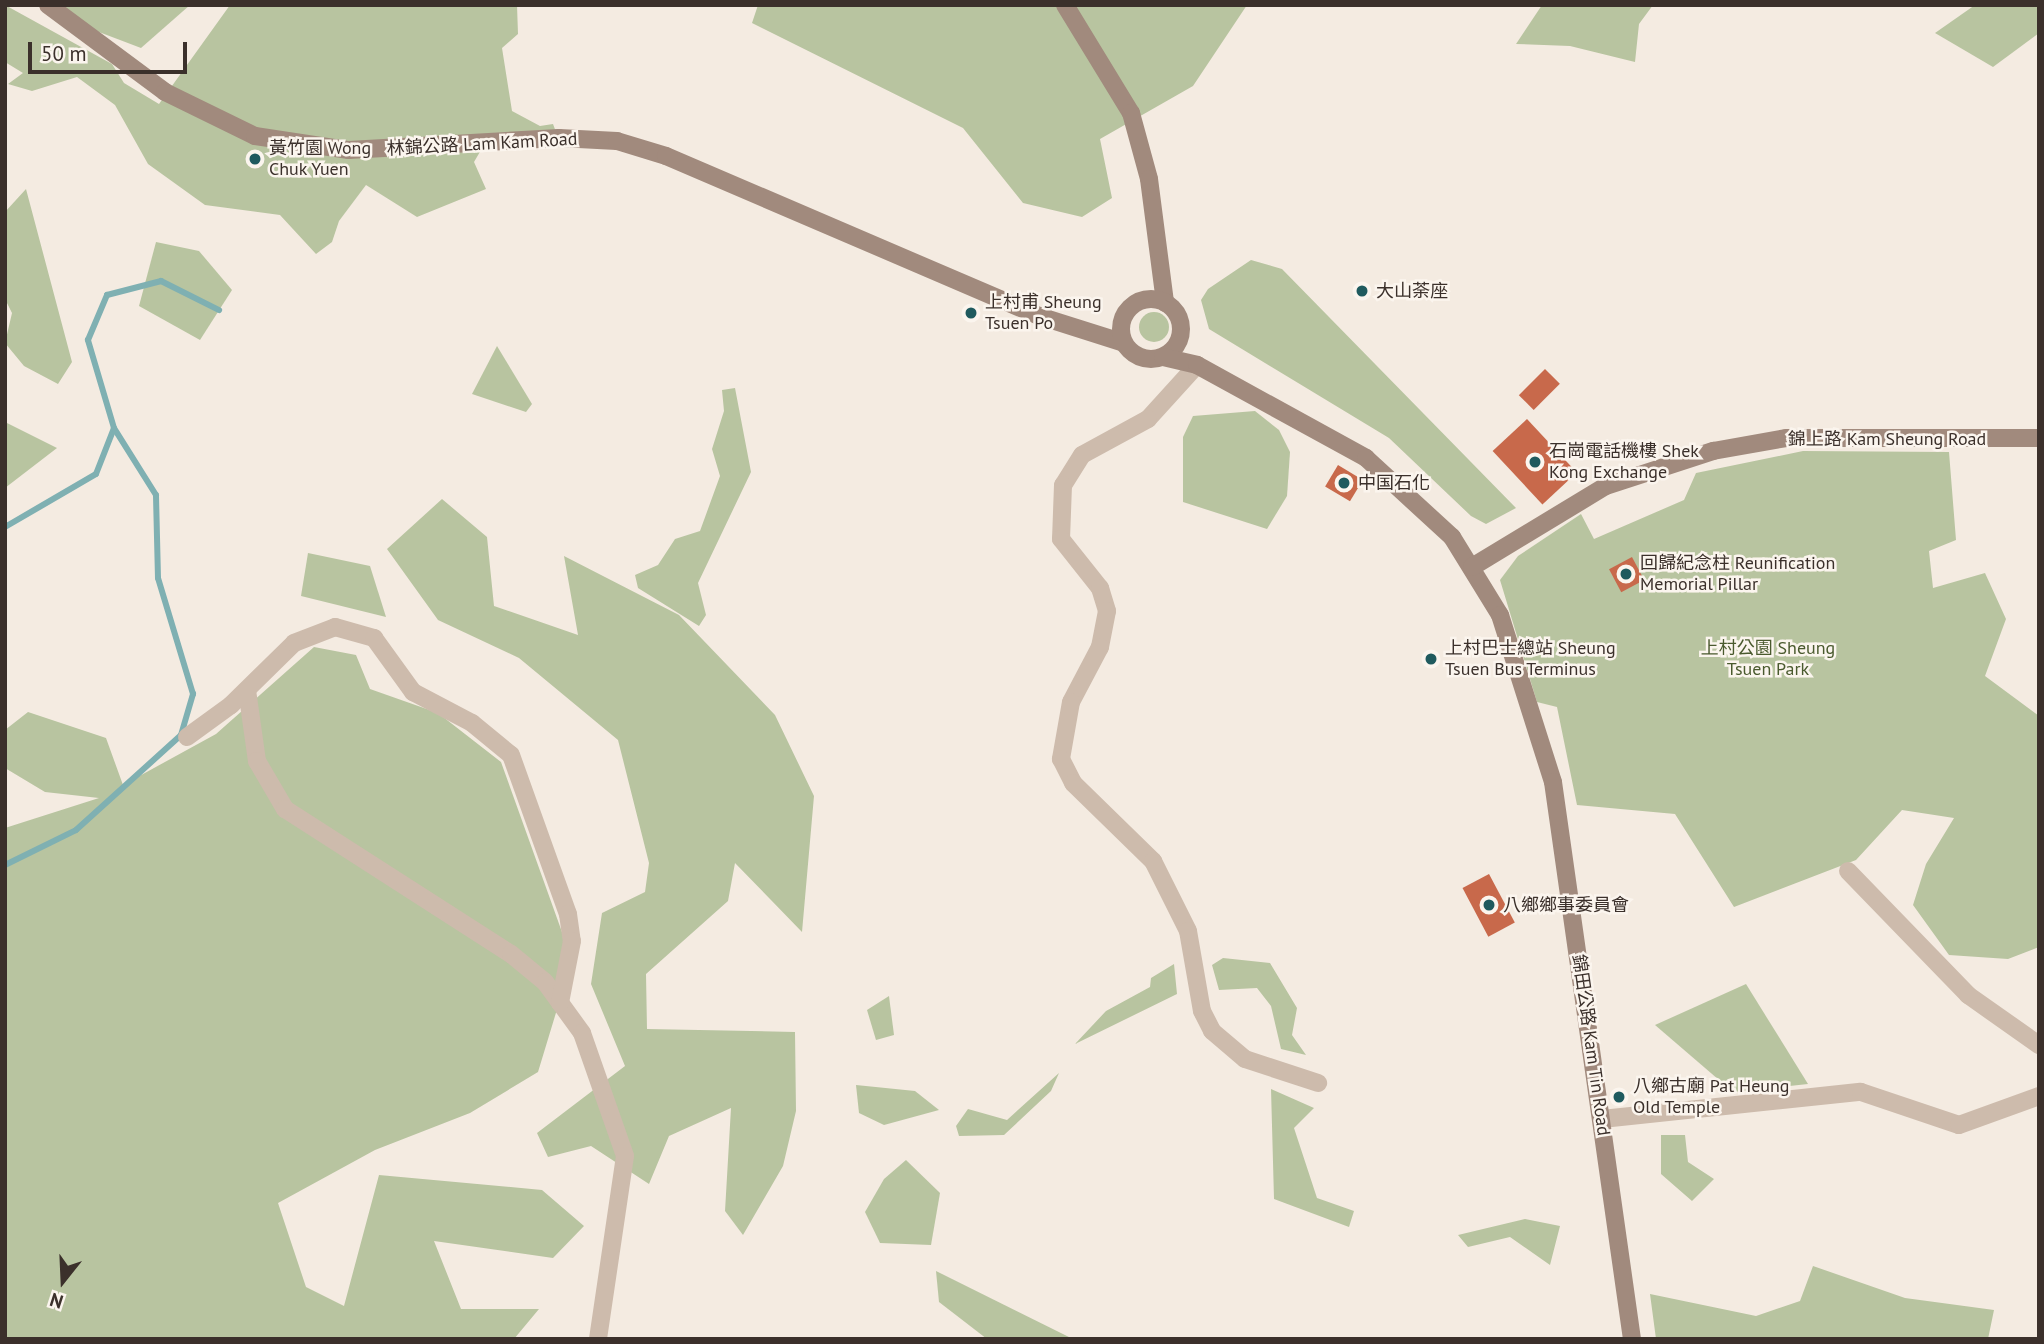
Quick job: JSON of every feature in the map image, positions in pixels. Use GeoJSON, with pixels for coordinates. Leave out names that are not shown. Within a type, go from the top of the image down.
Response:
{"type":"FeatureCollection","features":[{"type":"Feature","properties":{"kind":"main road","name":"林錦公路 Lam Kam Road"},"geometry":{"type":"LineString","coordinates":[[48,5],[165,92],[255,136],[349,150],[559,138],[617,141],[1087,330],[1122,336]]}},
{"type":"Feature","properties":{"kind":"main road"},"geometry":{"type":"LineString","coordinates":[[1065,5],[1131,113],[1149,179],[1165,303],[1179,319],[1179,340],[1163,356],[1140,358],[1122,336],[1127,310],[1145,299],[1158,264]]}},
{"type":"Feature","properties":{"kind":"main road"},"geometry":{"type":"LineString","coordinates":[[1145,299],[1165,303]]}},
{"type":"Feature","properties":{"kind":"main road","name":"錦田公路 Kam Tin Road"},"geometry":{"type":"LineString","coordinates":[[1179,340],[1197,365]]}},
{"type":"Feature","properties":{"kind":"main road","name":"錦田公路 Kam Tin Road"},"geometry":{"type":"LineString","coordinates":[[1163,356],[1197,365],[1366,458],[1430,513],[1472,567],[1509,637],[1546,755],[1602,1119],[1632,1339]]}},
{"type":"Feature","properties":{"kind":"main road","name":"錦上路 Kam Sheung Road"},"geometry":{"type":"LineString","coordinates":[[1472,567],[1606,486],[1713,451],[1786,438],[2039,438]]}},
{"type":"Feature","properties":{"kind":"street"},"geometry":{"type":"LineString","coordinates":[[1197,365],[1148,419],[1082,455],[1063,485],[1061,539],[1100,588],[1107,611],[1100,646],[1072,702],[1061,759],[1073,783],[1153,862],[1188,930],[1202,1011],[1212,1031],[1245,1059],[1318,1083]]}},
{"type":"Feature","properties":{"kind":"street"},"geometry":{"type":"LineString","coordinates":[[187,737],[247,690],[294,643],[335,627],[356,629],[374,638],[413,692],[472,723],[511,755],[568,915],[572,941],[560,1003]]}},
{"type":"Feature","properties":{"kind":"street"},"geometry":{"type":"LineString","coordinates":[[247,690],[257,761],[285,809],[446,907],[545,982],[560,1003],[601,1077],[625,1156],[598,1339]]}},
{"type":"Feature","properties":{"kind":"street"},"geometry":{"type":"LineString","coordinates":[[1848,871],[1968,995],[2039,1045]]}},
{"type":"Feature","properties":{"kind":"street"},"geometry":{"type":"LineString","coordinates":[[1602,1119],[1861,1092],[1959,1125],[2039,1096]]}},
{"type":"Feature","properties":{"kind":"green space"},"geometry":{"type":"Polygon","coordinates":[[[5,5],[112,64],[124,83],[159,104],[230,5],[517,5],[518,34],[502,48],[512,111],[540,126],[553,124],[556,132],[491,133],[474,162],[486,189],[417,217],[366,185],[339,221],[332,242],[316,254],[280,215],[205,205],[148,164],[115,105],[77,77],[32,91],[8,84],[23,73],[5,62],[5,5]]]}},
{"type":"Feature","properties":{"kind":"green space"},"geometry":{"type":"Polygon","coordinates":[[[43,5],[190,5],[141,48],[49,13],[43,5]]]}},
{"type":"Feature","properties":{"kind":"green space"},"geometry":{"type":"Polygon","coordinates":[[[758,5],[1247,5],[1193,86],[1100,139],[1112,198],[1082,217],[1023,203],[963,128],[752,23],[758,5]]]}},
{"type":"Feature","properties":{"kind":"green space"},"geometry":{"type":"Polygon","coordinates":[[[1542,5],[1653,5],[1639,24],[1635,62],[1570,46],[1516,44],[1542,5]]]}},
{"type":"Feature","properties":{"kind":"green space"},"geometry":{"type":"Polygon","coordinates":[[[1975,5],[2039,5],[2039,33],[1993,67],[1935,33],[1975,5]]]}},
{"type":"Feature","properties":{"kind":"green space"},"geometry":{"type":"Polygon","coordinates":[[[26,189],[72,362],[58,384],[24,366],[5,343],[12,313],[5,299],[5,212],[26,189]]]}},
{"type":"Feature","properties":{"kind":"green space"},"geometry":{"type":"Polygon","coordinates":[[[156,242],[199,251],[232,290],[200,340],[139,306],[156,242]]]}},
{"type":"Feature","properties":{"kind":"green space"},"geometry":{"type":"Polygon","coordinates":[[[1251,260],[1282,269],[1516,508],[1486,524],[1471,516],[1389,438],[1209,329],[1201,300],[1208,289],[1251,260]]]}},
{"type":"Feature","properties":{"kind":"green space"},"geometry":{"type":"Polygon","coordinates":[[[1154,312],[1165,316],[1169,327],[1165,338],[1154,342],[1143,338],[1139,327],[1143,316],[1154,312]]]}},
{"type":"Feature","properties":{"kind":"green space"},"geometry":{"type":"Polygon","coordinates":[[[497,346],[532,404],[526,412],[472,394],[497,346]]]}},
{"type":"Feature","properties":{"kind":"green space"},"geometry":{"type":"Polygon","coordinates":[[[735,388],[751,472],[698,583],[706,615],[699,626],[638,588],[635,575],[658,565],[675,539],[700,531],[720,476],[712,449],[724,411],[722,390],[735,388]]]}},
{"type":"Feature","properties":{"kind":"green space"},"geometry":{"type":"Polygon","coordinates":[[[1255,411],[1279,430],[1290,452],[1287,496],[1267,529],[1183,502],[1183,437],[1193,416],[1255,411]]]}},
{"type":"Feature","properties":{"kind":"green space"},"geometry":{"type":"Polygon","coordinates":[[[5,422],[57,448],[5,488],[5,422]]]}},
{"type":"Feature","properties":{"kind":"green space","name":"上村公園 Sheung Tsuen Park"},"geometry":{"type":"Polygon","coordinates":[[[1803,451],[1949,452],[1956,540],[1929,551],[1933,588],[1985,573],[2006,619],[1985,676],[2039,716],[2039,947],[2008,959],[1949,955],[1913,905],[1926,864],[1954,818],[1902,810],[1856,860],[1734,907],[1675,814],[1577,805],[1557,707],[1537,702],[1500,580],[1518,556],[1581,514],[1594,539],[1684,500],[1696,473],[1803,451]]]}},
{"type":"Feature","properties":{"kind":"green space"},"geometry":{"type":"Polygon","coordinates":[[[442,499],[487,537],[494,606],[578,635],[564,556],[679,615],[775,715],[814,796],[802,932],[735,863],[728,901],[646,974],[647,1029],[795,1032],[796,1111],[783,1166],[743,1235],[725,1211],[731,1108],[669,1136],[649,1184],[591,1146],[548,1157],[537,1133],[625,1066],[591,984],[602,913],[645,892],[649,863],[618,740],[519,658],[438,620],[387,549],[442,499]]]}},
{"type":"Feature","properties":{"kind":"green space"},"geometry":{"type":"Polygon","coordinates":[[[308,553],[370,566],[386,617],[301,596],[308,553]]]}},
{"type":"Feature","properties":{"kind":"green space"},"geometry":{"type":"Polygon","coordinates":[[[314,647],[356,655],[370,689],[438,713],[501,762],[572,960],[538,1072],[470,1113],[375,1150],[278,1203],[306,1287],[344,1306],[379,1175],[542,1190],[584,1226],[553,1258],[434,1241],[461,1309],[539,1309],[514,1339],[5,1339],[5,828],[99,798],[45,792],[5,768],[5,730],[28,712],[106,738],[123,785],[216,734],[314,647]]]}},
{"type":"Feature","properties":{"kind":"green space"},"geometry":{"type":"Polygon","coordinates":[[[1223,958],[1270,963],[1297,1008],[1292,1035],[1306,1055],[1281,1049],[1271,1006],[1257,988],[1219,990],[1212,965],[1223,958]]]}},
{"type":"Feature","properties":{"kind":"green space"},"geometry":{"type":"Polygon","coordinates":[[[1174,964],[1177,994],[1075,1044],[1106,1011],[1150,987],[1151,978],[1174,964]]]}},
{"type":"Feature","properties":{"kind":"green space"},"geometry":{"type":"Polygon","coordinates":[[[1746,984],[1808,1084],[1733,1092],[1655,1025],[1746,984]]]}},
{"type":"Feature","properties":{"kind":"green space"},"geometry":{"type":"Polygon","coordinates":[[[889,996],[894,1035],[876,1040],[867,1010],[889,996]]]}},
{"type":"Feature","properties":{"kind":"green space"},"geometry":{"type":"Polygon","coordinates":[[[1059,1073],[1051,1091],[1004,1135],[959,1136],[956,1126],[968,1109],[1007,1120],[1059,1073]]]}},
{"type":"Feature","properties":{"kind":"green space"},"geometry":{"type":"Polygon","coordinates":[[[856,1085],[915,1091],[939,1110],[884,1125],[859,1113],[856,1085]]]}},
{"type":"Feature","properties":{"kind":"green space"},"geometry":{"type":"Polygon","coordinates":[[[1271,1089],[1314,1108],[1294,1128],[1317,1198],[1354,1211],[1349,1227],[1274,1199],[1271,1089]]]}},
{"type":"Feature","properties":{"kind":"green space"},"geometry":{"type":"Polygon","coordinates":[[[1661,1135],[1685,1135],[1688,1162],[1714,1179],[1692,1201],[1661,1174],[1661,1135]]]}},
{"type":"Feature","properties":{"kind":"green space"},"geometry":{"type":"Polygon","coordinates":[[[906,1160],[940,1193],[931,1245],[880,1243],[865,1212],[884,1179],[906,1160]]]}},
{"type":"Feature","properties":{"kind":"green space"},"geometry":{"type":"Polygon","coordinates":[[[1525,1219],[1560,1226],[1550,1265],[1510,1237],[1468,1247],[1458,1235],[1525,1219]]]}},
{"type":"Feature","properties":{"kind":"green space"},"geometry":{"type":"Polygon","coordinates":[[[1813,1266],[1905,1298],[1994,1310],[1988,1339],[1656,1339],[1650,1294],[1756,1316],[1800,1301],[1813,1266]]]}},
{"type":"Feature","properties":{"kind":"green space"},"geometry":{"type":"Polygon","coordinates":[[[936,1271],[1073,1339],[987,1339],[939,1302],[936,1271]]]}},
{"type":"Feature","properties":{"kind":"building"},"geometry":{"type":"Polygon","coordinates":[[[1545,369],[1560,384],[1534,410],[1519,395],[1545,369]]]}},
{"type":"Feature","properties":{"kind":"building","name":"石崗電話機樓 Shek Kong Exchange"},"geometry":{"type":"Polygon","coordinates":[[[1527,419],[1577,472],[1542,504],[1493,451],[1527,419]]]}},
{"type":"Feature","properties":{"kind":"building","name":"中国石化"},"geometry":{"type":"Polygon","coordinates":[[[1338,465],[1363,480],[1350,501],[1325,486],[1338,465]]]}},
{"type":"Feature","properties":{"kind":"building","name":"回歸紀念柱 Reunification Memorial Pillar"},"geometry":{"type":"Polygon","coordinates":[[[1632,557],[1644,580],[1621,592],[1609,569],[1632,557]]]}},
{"type":"Feature","properties":{"kind":"building","name":"八鄉鄉事委員會"},"geometry":{"type":"Polygon","coordinates":[[[1489,874],[1515,923],[1488,937],[1463,888],[1489,874]]]}},
{"type":"Feature","properties":{"kind":"waterway"},"geometry":{"type":"LineString","coordinates":[[5,865],[76,830],[181,735],[193,694],[158,578],[156,495],[114,428],[88,340],[107,295],[161,281],[219,310]]}},
{"type":"Feature","properties":{"kind":"waterway"},"geometry":{"type":"LineString","coordinates":[[5,527],[96,474],[114,428]]}},
{"type":"Feature","properties":{"kind":"place","name":"黃竹園 Wong Chuk Yuen"},"geometry":{"type":"Point","coordinates":[255,159]}},
{"type":"Feature","properties":{"kind":"place","name":"大山荼座"},"geometry":{"type":"Point","coordinates":[1362,291]}},
{"type":"Feature","properties":{"kind":"place","name":"上村甫 Sheung Tsuen Po"},"geometry":{"type":"Point","coordinates":[971,313]}},
{"type":"Feature","properties":{"kind":"place","name":"石崗電話機樓 Shek Kong Exchange"},"geometry":{"type":"Point","coordinates":[1535,462]}},
{"type":"Feature","properties":{"kind":"place","name":"中国石化"},"geometry":{"type":"Point","coordinates":[1344,483]}},
{"type":"Feature","properties":{"kind":"place","name":"回歸紀念柱 Reunification Memorial Pillar"},"geometry":{"type":"Point","coordinates":[1626,574]}},
{"type":"Feature","properties":{"kind":"place","name":"上村巴士總站 Sheung Tsuen Bus Terminus"},"geometry":{"type":"Point","coordinates":[1431,659]}},
{"type":"Feature","properties":{"kind":"place","name":"八鄉鄉事委員會"},"geometry":{"type":"Point","coordinates":[1489,905]}},
{"type":"Feature","properties":{"kind":"place","name":"八鄉古廟 Pat Heung Old Temple"},"geometry":{"type":"Point","coordinates":[1619,1097]}}]}
